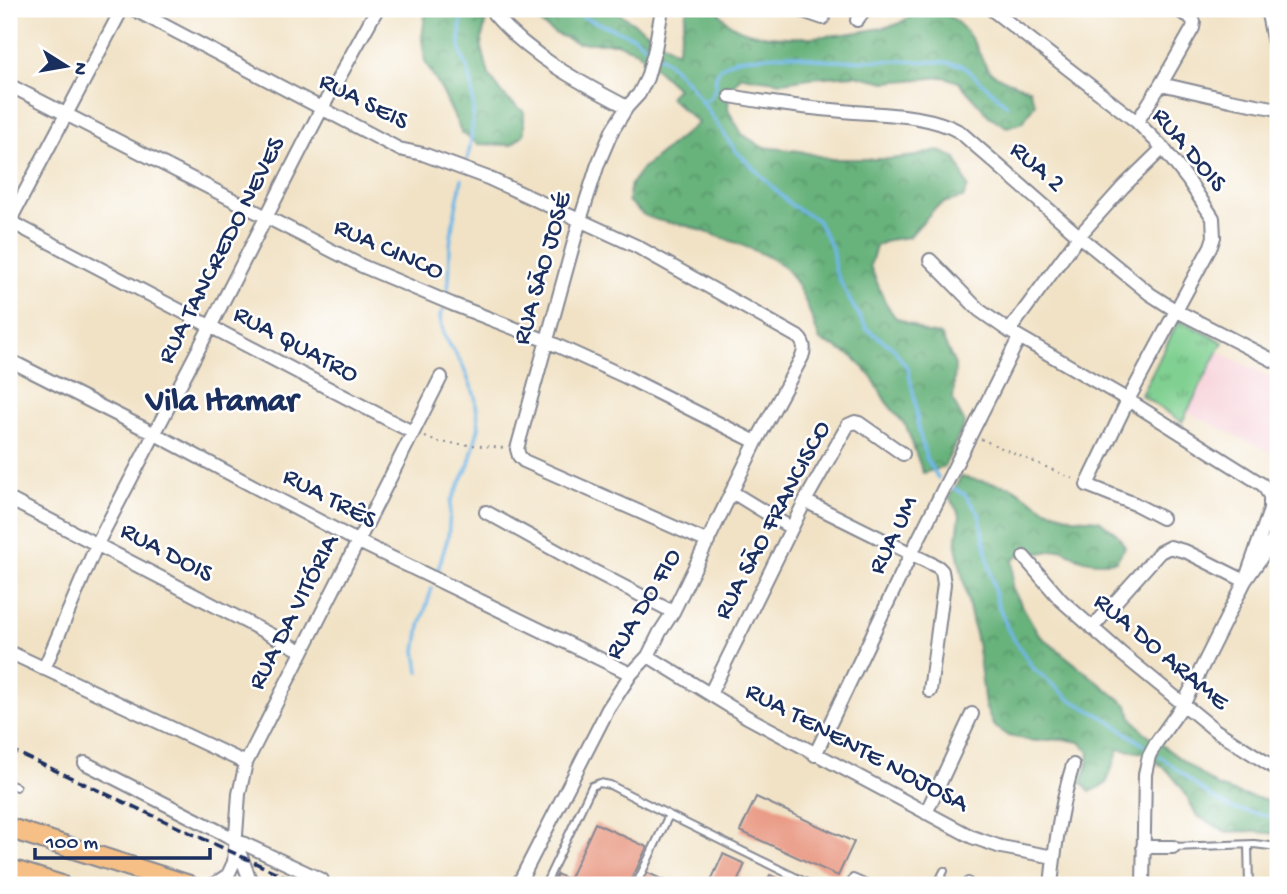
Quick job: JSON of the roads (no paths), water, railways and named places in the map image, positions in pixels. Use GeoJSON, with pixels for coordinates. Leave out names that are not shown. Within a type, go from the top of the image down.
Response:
{"type":"FeatureCollection","features":[{"type":"Feature","properties":{"kind":"highway"},"geometry":{"type":"LineString","coordinates":[[9,828],[188,885]]}},
{"type":"Feature","properties":{"kind":"highway"},"geometry":{"type":"LineString","coordinates":[[9,869],[60,885]]}},
{"type":"Feature","properties":{"kind":"street"},"geometry":{"type":"LineString","coordinates":[[9,222],[122,9]]}},
{"type":"Feature","properties":{"kind":"street","name":"RUA SEIS"},"geometry":{"type":"LineString","coordinates":[[133,9],[399,149],[423,154],[488,178],[636,246],[798,337],[804,345]]}},
{"type":"Feature","properties":{"kind":"street","name":"RUA TANCREDO NEVES"},"geometry":{"type":"LineString","coordinates":[[44,669],[97,544],[321,108],[377,9]]}},
{"type":"Feature","properties":{"kind":"street","name":"RUA SÃO JOSÉ"},"geometry":{"type":"LineString","coordinates":[[662,9],[655,52],[643,86],[627,107],[604,148],[580,220],[517,449],[524,461],[708,542]]}},
{"type":"Feature","properties":{"kind":"street"},"geometry":{"type":"LineString","coordinates":[[857,20],[865,9]]}},
{"type":"Feature","properties":{"kind":"street","name":"RUA DOIS"},"geometry":{"type":"LineString","coordinates":[[990,9],[1137,122],[1163,148],[1213,218],[1214,237],[1211,246],[1128,400],[1087,485],[1162,518]]}},
{"type":"Feature","properties":{"kind":"street"},"geometry":{"type":"LineString","coordinates":[[1137,122],[1193,28],[1194,22],[1189,16],[1175,9]]}},
{"type":"Feature","properties":{"kind":"street"},"geometry":{"type":"LineString","coordinates":[[1267,9],[1278,64]]}},
{"type":"Feature","properties":{"kind":"street"},"geometry":{"type":"LineString","coordinates":[[805,10],[823,18]]}},
{"type":"Feature","properties":{"kind":"street"},"geometry":{"type":"LineString","coordinates":[[494,14],[525,44],[550,63],[627,107]]}},
{"type":"Feature","properties":{"kind":"street"},"geometry":{"type":"LineString","coordinates":[[1161,84],[1278,109]]}},
{"type":"Feature","properties":{"kind":"street","name":"RUA CINCO"},"geometry":{"type":"LineString","coordinates":[[9,85],[362,267],[547,341],[757,442]]}},
{"type":"Feature","properties":{"kind":"street","name":"RUA 2"},"geometry":{"type":"LineString","coordinates":[[730,96],[780,105],[922,119],[950,127],[960,132],[1150,294],[1175,310],[1278,363]]}},
{"type":"Feature","properties":{"kind":"street","name":"RUA UM"},"geometry":{"type":"LineString","coordinates":[[815,755],[971,434],[1014,334],[1079,236],[1122,187],[1163,148]]}},
{"type":"Feature","properties":{"kind":"street","name":"RUA QUATRO"},"geometry":{"type":"LineString","coordinates":[[9,222],[412,432]]}},
{"type":"Feature","properties":{"kind":"street"},"geometry":{"type":"LineString","coordinates":[[930,260],[979,310],[1014,334],[1128,400],[1267,490],[1271,502],[1270,510],[1245,581],[1183,705],[1149,756],[1145,774],[1143,885]]}},
{"type":"Feature","properties":{"kind":"street","name":"RUA DO FIO"},"geometry":{"type":"LineString","coordinates":[[518,885],[608,709],[631,674],[648,656],[673,612],[802,357],[804,345]]}},
{"type":"Feature","properties":{"kind":"street","name":"RUA TRÊS"},"geometry":{"type":"LineString","coordinates":[[9,360],[357,541],[631,674]]}},
{"type":"Feature","properties":{"kind":"street","name":"RUA DA VITÓRIA"},"geometry":{"type":"LineString","coordinates":[[213,885],[232,869],[239,794],[246,763],[441,377]]}},
{"type":"Feature","properties":{"kind":"street","name":"RUA SÃO FRANCISCO"},"geometry":{"type":"LineString","coordinates":[[710,694],[791,528],[845,430],[852,423],[859,423],[903,454]]}},
{"type":"Feature","properties":{"kind":"street"},"geometry":{"type":"LineString","coordinates":[[732,492],[791,528]]}},
{"type":"Feature","properties":{"kind":"street","name":"RUA DOIS"},"geometry":{"type":"LineString","coordinates":[[9,499],[302,650]]}},
{"type":"Feature","properties":{"kind":"street"},"geometry":{"type":"LineString","coordinates":[[805,501],[942,571],[944,577],[930,691]]}},
{"type":"Feature","properties":{"kind":"street"},"geometry":{"type":"LineString","coordinates":[[486,512],[673,612]]}},
{"type":"Feature","properties":{"kind":"street"},"geometry":{"type":"LineString","coordinates":[[1245,581],[1278,533]]}},
{"type":"Feature","properties":{"kind":"street"},"geometry":{"type":"LineString","coordinates":[[1092,628],[1160,552],[1170,547],[1187,552],[1245,581]]}},
{"type":"Feature","properties":{"kind":"street","name":"RUA DO ARAME"},"geometry":{"type":"LineString","coordinates":[[1024,557],[1061,600],[1183,705],[1215,730],[1278,770]]}},
{"type":"Feature","properties":{"kind":"street"},"geometry":{"type":"LineString","coordinates":[[9,652],[246,763]]}},
{"type":"Feature","properties":{"kind":"street","name":"RUA TENENTE NOJOSA"},"geometry":{"type":"LineString","coordinates":[[648,656],[747,718],[972,837],[1002,847],[1054,857]]}},
{"type":"Feature","properties":{"kind":"street"},"geometry":{"type":"LineString","coordinates":[[926,813],[972,714]]}},
{"type":"Feature","properties":{"kind":"street"},"geometry":{"type":"LineString","coordinates":[[85,763],[236,841],[322,880]]}},
{"type":"Feature","properties":{"kind":"street"},"geometry":{"type":"LineString","coordinates":[[1051,885],[1067,783],[1073,765]]}},
{"type":"Feature","properties":{"kind":"street","name":"RUA DA VITÓRIA"},"geometry":{"type":"LineString","coordinates":[[236,841],[252,885]]}},
{"type":"Feature","properties":{"kind":"street"},"geometry":{"type":"LineString","coordinates":[[1143,847],[1173,846]]}},
{"type":"Feature","properties":{"kind":"lane"},"geometry":{"type":"LineString","coordinates":[[545,885],[592,786],[600,783],[610,785],[811,885]]}},
{"type":"Feature","properties":{"kind":"lane"},"geometry":{"type":"LineString","coordinates":[[636,885],[669,815]]}},
{"type":"Feature","properties":{"kind":"lane"},"geometry":{"type":"LineString","coordinates":[[1248,845],[1249,885]]}},
{"type":"Feature","properties":{"kind":"lane"},"geometry":{"type":"LineString","coordinates":[[1173,846],[1278,847]]}},
{"type":"Feature","properties":{"kind":"lane"},"geometry":{"type":"LineString","coordinates":[[937,885],[944,871]]}},
{"type":"Feature","properties":{"kind":"lane"},"geometry":{"type":"LineString","coordinates":[[849,885],[853,878],[869,885]]}},
{"type":"Feature","properties":{"kind":"waterway"},"geometry":{"type":"LineString","coordinates":[[463,9],[460,47],[471,82],[473,104],[467,160]]}},
{"type":"Feature","properties":{"kind":"waterway"},"geometry":{"type":"LineString","coordinates":[[574,9],[583,17],[634,37],[651,50]]}},
{"type":"Feature","properties":{"kind":"waterway"},"geometry":{"type":"LineString","coordinates":[[701,103],[710,98],[715,89],[720,68],[736,59],[789,54],[829,61],[944,62],[962,65],[1007,105]]}},
{"type":"Feature","properties":{"kind":"waterway"},"geometry":{"type":"LineString","coordinates":[[658,55],[692,87],[735,150],[791,205],[817,220],[832,248],[835,271],[867,329],[893,348],[908,369],[926,458],[938,478]]}},
{"type":"Feature","properties":{"kind":"waterway"},"geometry":{"type":"LineString","coordinates":[[447,292],[451,237],[462,179]]}},
{"type":"Feature","properties":{"kind":"waterway"},"geometry":{"type":"LineString","coordinates":[[438,570],[448,537],[451,501],[468,467],[479,427],[475,396],[462,364],[444,336],[440,317],[442,311]]}},
{"type":"Feature","properties":{"kind":"waterway"},"geometry":{"type":"LineString","coordinates":[[954,488],[965,495],[979,514],[996,599],[1008,630],[1033,668],[1071,700],[1105,718],[1144,745]]}},
{"type":"Feature","properties":{"kind":"waterway"},"geometry":{"type":"LineString","coordinates":[[419,672],[416,651],[420,626],[432,588]]}},
{"type":"Feature","properties":{"kind":"waterway"},"geometry":{"type":"LineString","coordinates":[[1160,756],[1210,796],[1232,809],[1278,819]]}},
{"type":"Feature","properties":{"kind":"railway"},"geometry":{"type":"LineString","coordinates":[[9,749],[303,885]]}},
{"type":"Feature","properties":{"kind":"district","name":"Vila Itamar"},"geometry":{"type":"Point","coordinates":[222,403]}}]}
